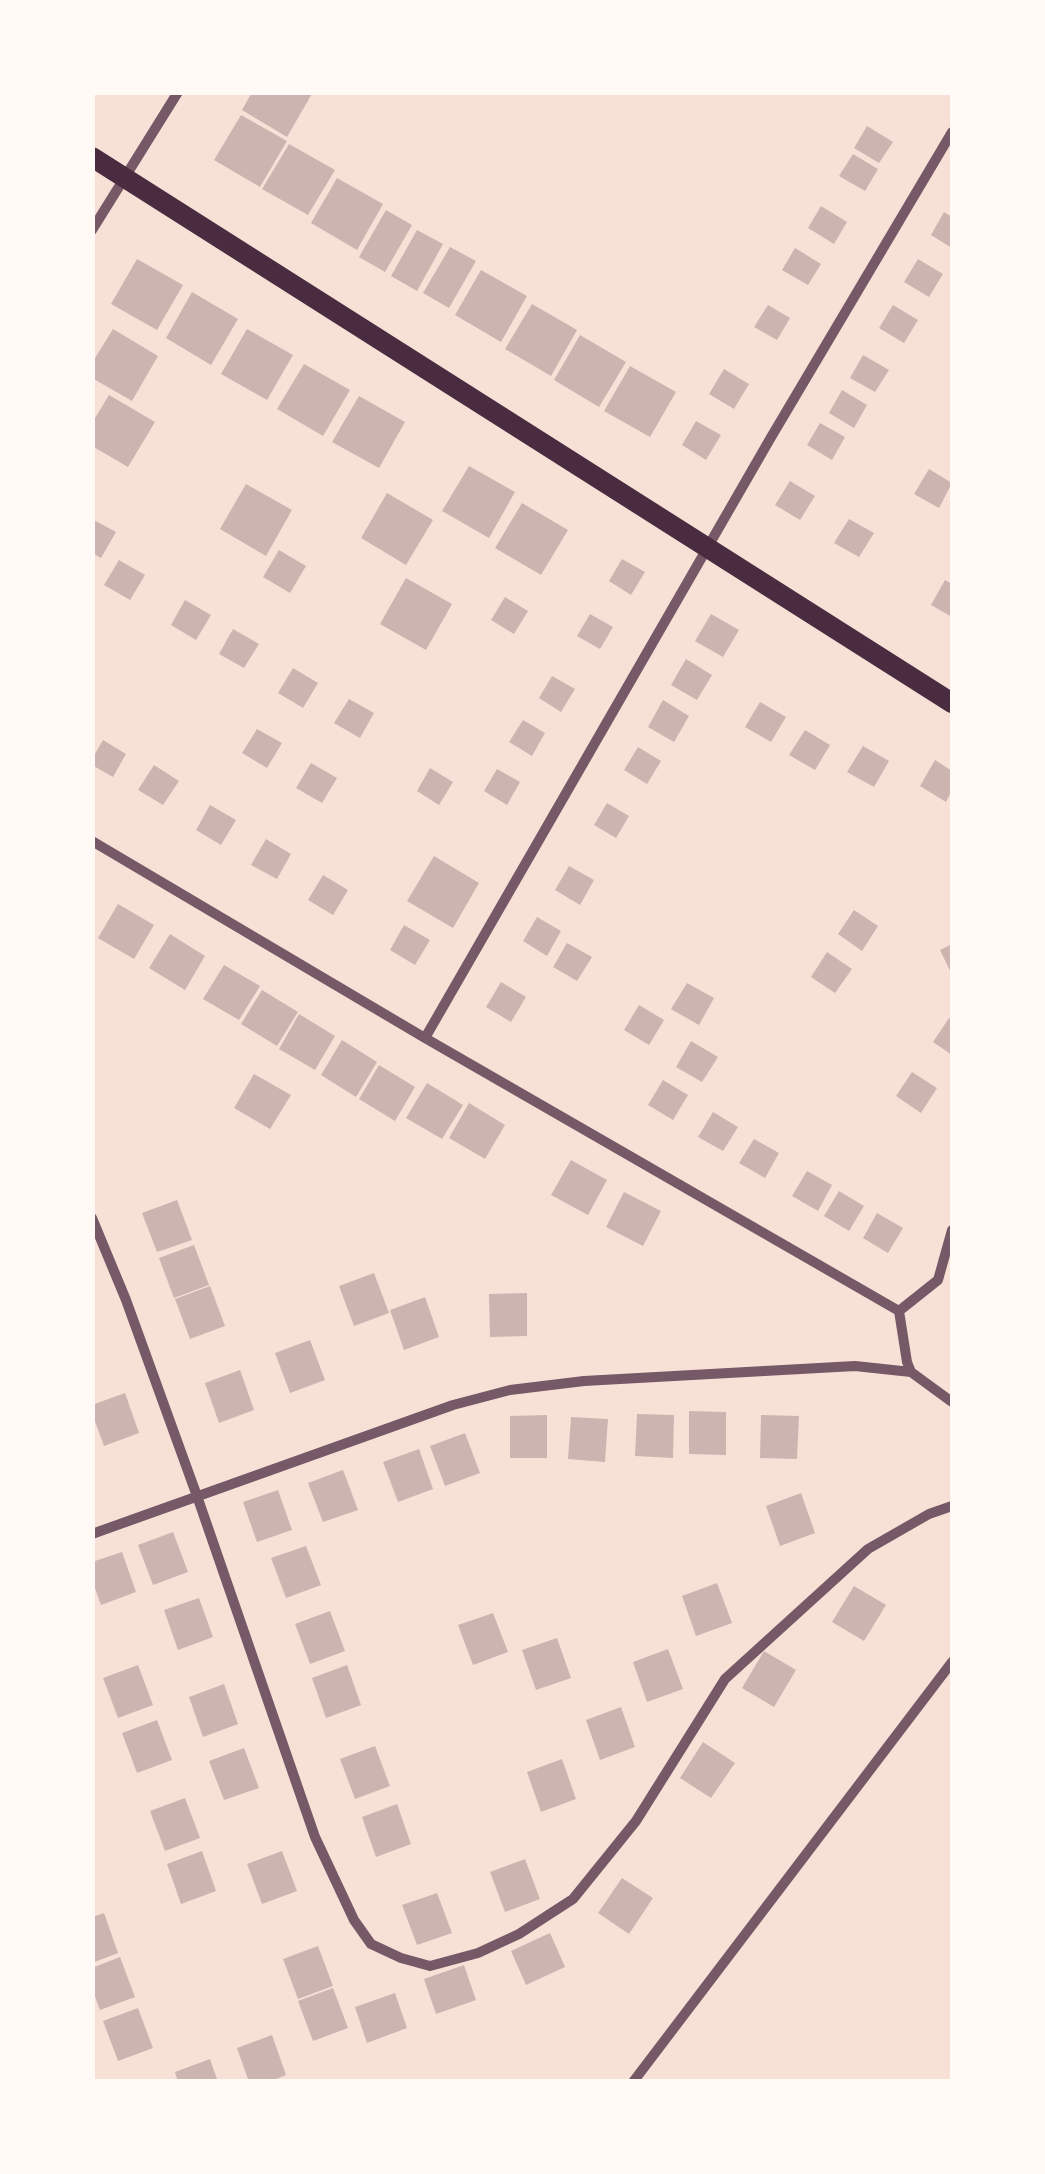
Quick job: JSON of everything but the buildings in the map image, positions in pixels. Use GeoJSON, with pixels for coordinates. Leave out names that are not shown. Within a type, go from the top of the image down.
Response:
{"type":"FeatureCollection","features":[{"type":"Feature","properties":{"kind":"main road"},"geometry":{"type":"LineString","coordinates":[[92,157],[952,703]]}},
{"type":"Feature","properties":{"kind":"street"},"geometry":{"type":"LineString","coordinates":[[92,230],[178,92]]}},
{"type":"Feature","properties":{"kind":"street"},"geometry":{"type":"LineString","coordinates":[[425,1038],[952,132]]}},
{"type":"Feature","properties":{"kind":"street"},"geometry":{"type":"LineString","coordinates":[[92,841],[899,1311]]}},
{"type":"Feature","properties":{"kind":"street"},"geometry":{"type":"LineString","coordinates":[[92,1218],[197,1496],[315,1837],[354,1920],[371,1944],[402,1958],[430,1966],[478,1953],[519,1934],[573,1899],[636,1821],[725,1680],[868,1549],[928,1514],[952,1506]]}},
{"type":"Feature","properties":{"kind":"street"},"geometry":{"type":"LineString","coordinates":[[899,1311],[938,1280],[952,1230]]}},
{"type":"Feature","properties":{"kind":"street"},"geometry":{"type":"LineString","coordinates":[[899,1311],[912,1372],[952,1402]]}},
{"type":"Feature","properties":{"kind":"street"},"geometry":{"type":"LineString","coordinates":[[92,1534],[453,1405],[510,1390],[584,1381],[855,1366],[912,1372]]}},
{"type":"Feature","properties":{"kind":"street"},"geometry":{"type":"LineString","coordinates":[[633,2082],[952,1662]]}}]}
